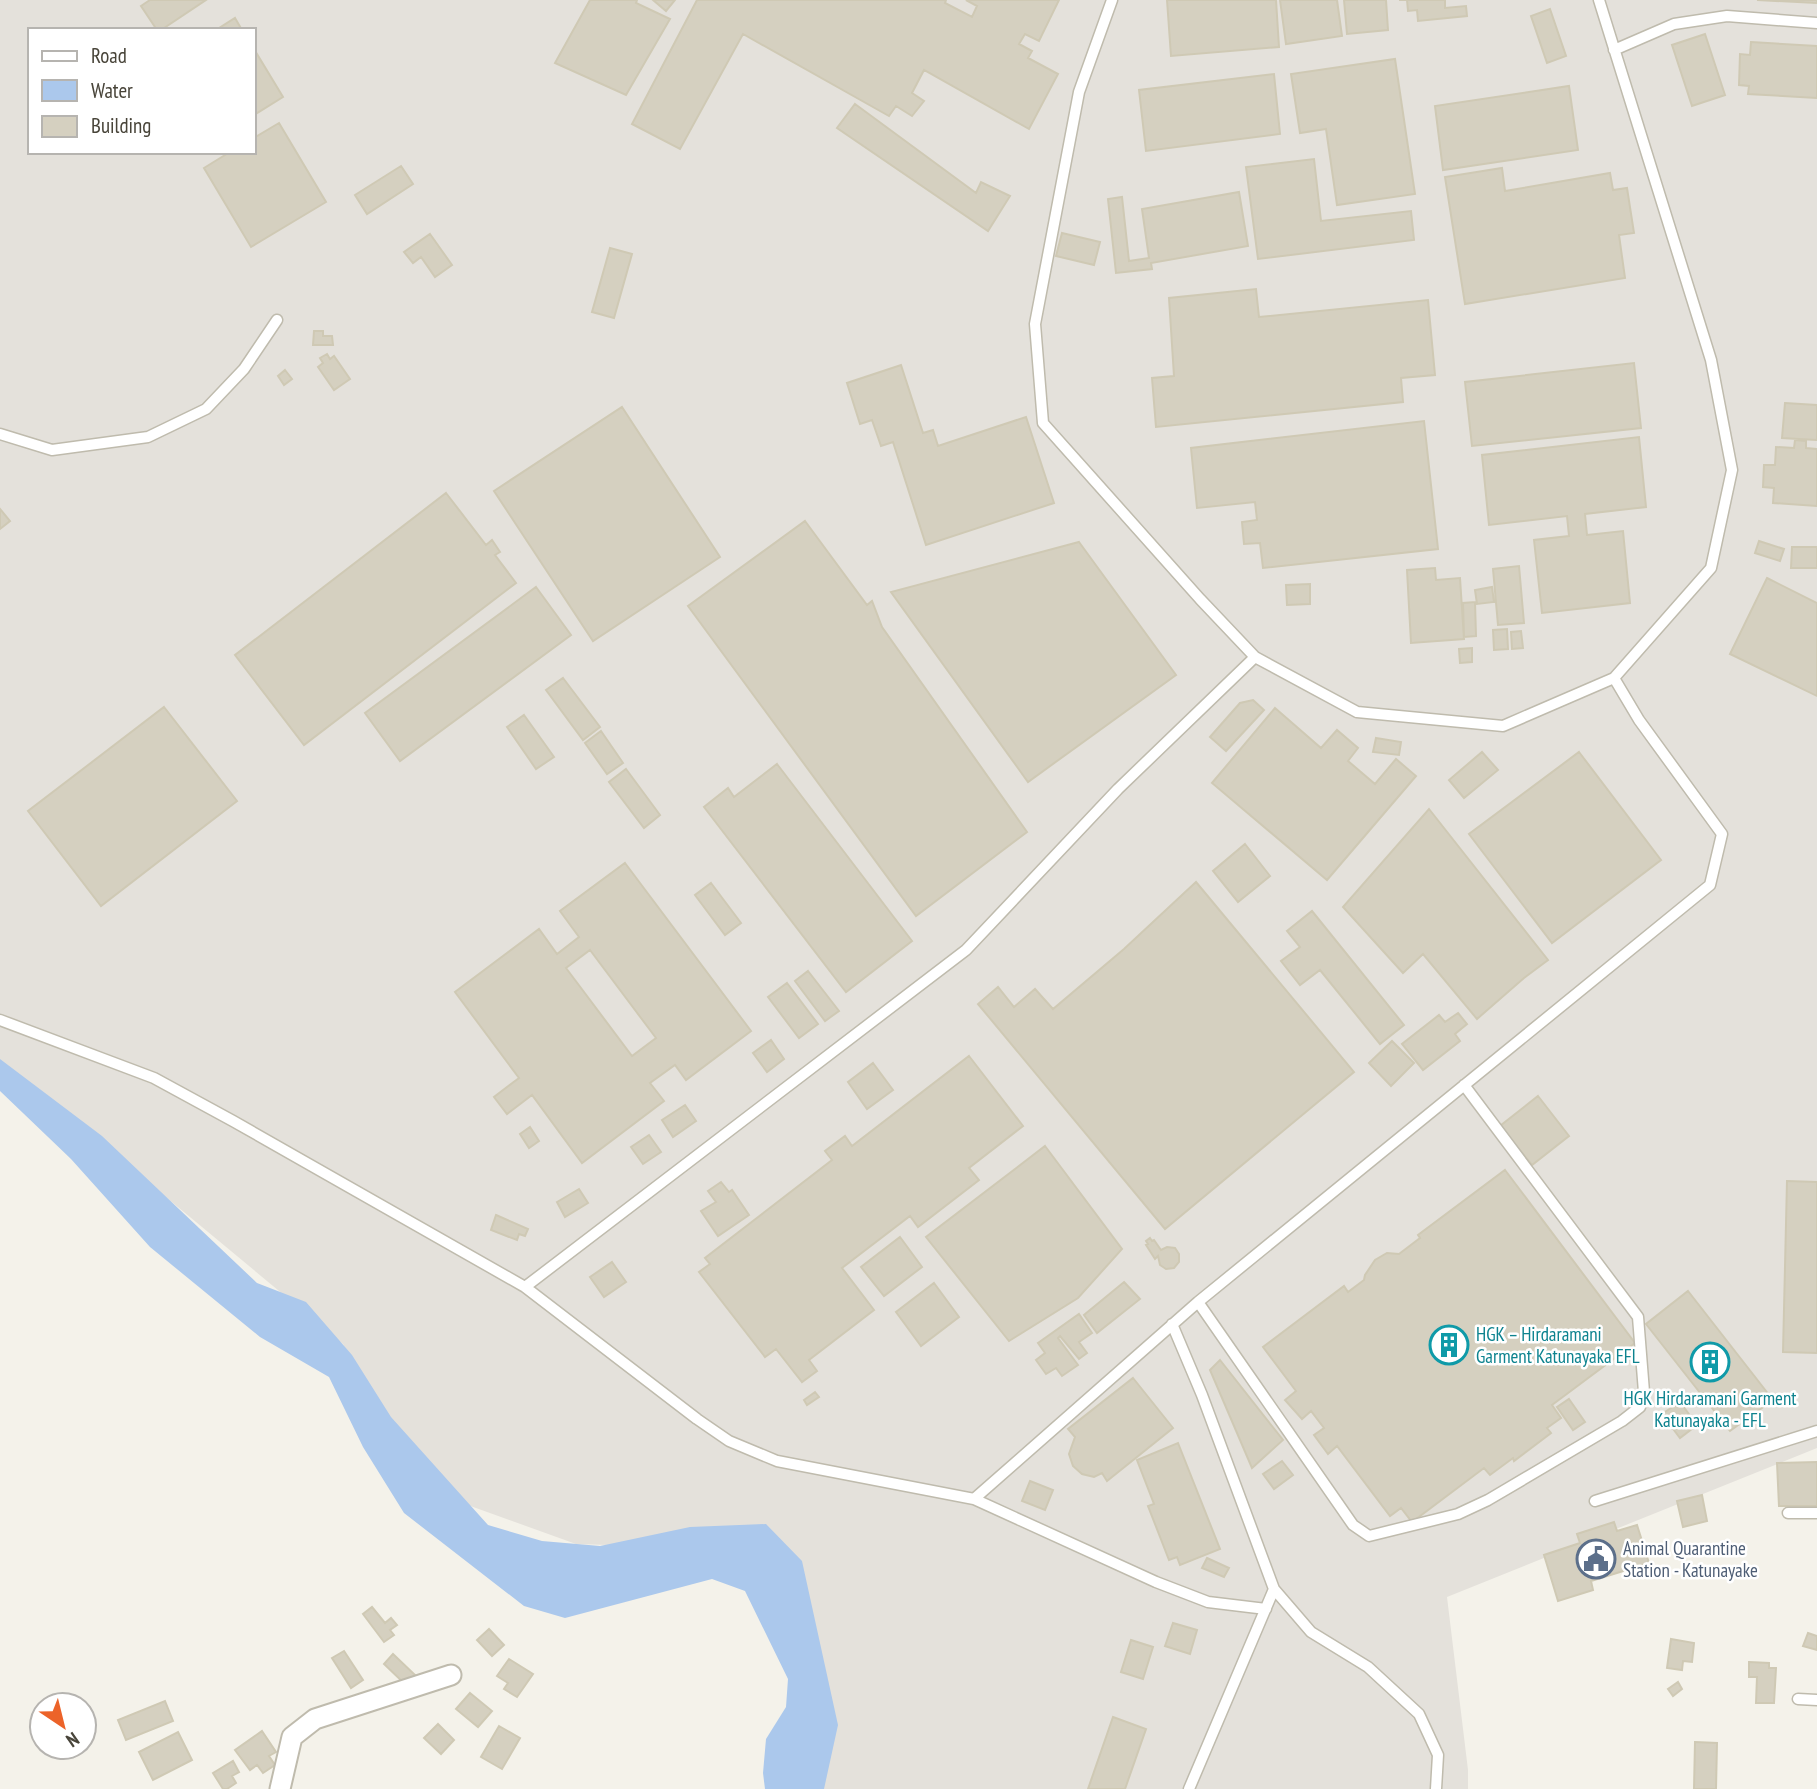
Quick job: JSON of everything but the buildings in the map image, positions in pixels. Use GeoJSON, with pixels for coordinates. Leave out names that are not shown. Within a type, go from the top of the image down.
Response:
{"type":"FeatureCollection","features":[{"type":"Feature","properties":{"kind":"street"},"geometry":{"type":"LineString","coordinates":[[280,1789],[292,1737],[315,1719],[451,1675]]}},
{"type":"Feature","properties":{"kind":"lane"},"geometry":{"type":"LineString","coordinates":[[1112,0],[1079,92],[1035,324],[1042,424],[1255,657],[1357,712],[1503,726],[1614,678],[1711,568],[1732,470],[1711,360],[1599,0]]}},
{"type":"Feature","properties":{"kind":"lane"},"geometry":{"type":"LineString","coordinates":[[1614,50],[1674,24],[1727,16],[1817,23]]}},
{"type":"Feature","properties":{"kind":"lane"},"geometry":{"type":"LineString","coordinates":[[0,434],[52,450],[148,437],[206,409],[244,369],[277,320]]}},
{"type":"Feature","properties":{"kind":"lane"},"geometry":{"type":"LineString","coordinates":[[525,1287],[966,950],[1118,789],[1255,657]]}},
{"type":"Feature","properties":{"kind":"lane"},"geometry":{"type":"LineString","coordinates":[[974,1499],[1198,1302],[1710,885],[1722,834],[1639,720],[1614,678]]}},
{"type":"Feature","properties":{"kind":"lane"},"geometry":{"type":"LineString","coordinates":[[0,1020],[154,1079],[525,1287],[729,1441],[778,1461],[974,1499],[1208,1602],[1266,1609]]}},
{"type":"Feature","properties":{"kind":"lane"},"geometry":{"type":"LineString","coordinates":[[1198,1302],[1353,1525],[1369,1536],[1458,1514],[1488,1500],[1622,1421],[1640,1407],[1644,1392],[1638,1317],[1464,1085]]}},
{"type":"Feature","properties":{"kind":"lane"},"geometry":{"type":"LineString","coordinates":[[1172,1324],[1202,1395],[1274,1590],[1311,1632],[1368,1667],[1419,1714],[1438,1755],[1436,1789]]}},
{"type":"Feature","properties":{"kind":"lane"},"geometry":{"type":"LineString","coordinates":[[1595,1501],[1817,1431]]}},
{"type":"Feature","properties":{"kind":"lane"},"geometry":{"type":"LineString","coordinates":[[1788,1513],[1817,1513]]}},
{"type":"Feature","properties":{"kind":"lane"},"geometry":{"type":"LineString","coordinates":[[1189,1789],[1274,1590]]}},
{"type":"Feature","properties":{"kind":"lane"},"geometry":{"type":"LineString","coordinates":[[1798,1699],[1817,1700]]}},
{"type":"Feature","properties":{"kind":"shaded area"},"geometry":{"type":"Polygon","coordinates":[[[0,0],[1817,0],[1817,1448],[1447,1597],[1468,1789],[800,1789],[807,1661],[769,1550],[576,1544],[426,1490],[343,1344],[167,1198],[0,1070],[0,0]]]}},
{"type":"Feature","properties":{"kind":"water"},"geometry":{"type":"Polygon","coordinates":[[[0,1059],[102,1136],[257,1283],[306,1302],[352,1355],[391,1417],[488,1525],[542,1541],[600,1546],[690,1527],[766,1524],[802,1561],[838,1725],[824,1789],[765,1789],[763,1773],[766,1739],[786,1707],[788,1679],[745,1591],[712,1579],[565,1618],[524,1606],[404,1513],[363,1447],[329,1377],[260,1337],[150,1247],[71,1159],[0,1091],[0,1059]]]}},
{"type":"Feature","properties":{"kind":"place","name":"HGK – Hirdaramani Garment Katunayaka EFL"},"geometry":{"type":"Point","coordinates":[1449,1345]}},
{"type":"Feature","properties":{"kind":"place","name":"HGK Hirdaramani Garment Katunayaka - EFL"},"geometry":{"type":"Point","coordinates":[1710,1362]}},
{"type":"Feature","properties":{"kind":"place","name":"Animal Quarantine Station - Katunayake"},"geometry":{"type":"Point","coordinates":[1596,1559]}}]}
